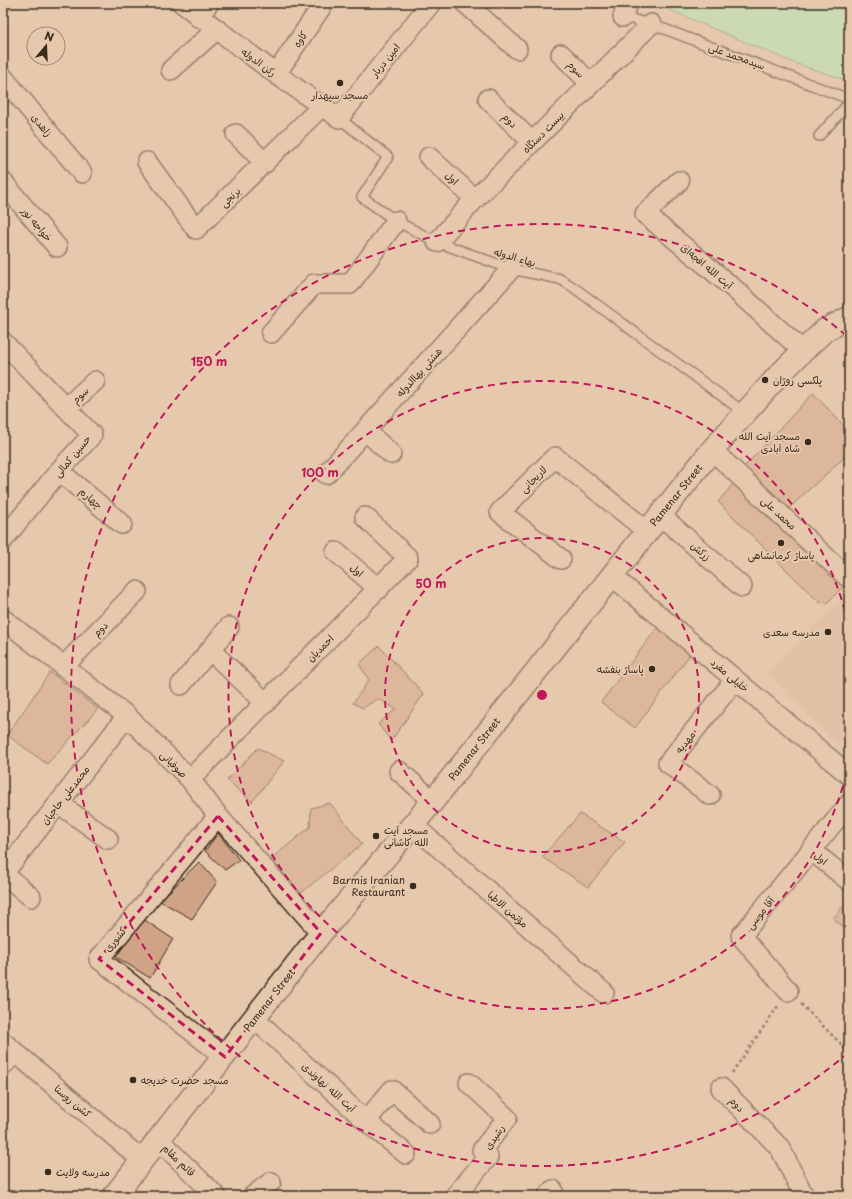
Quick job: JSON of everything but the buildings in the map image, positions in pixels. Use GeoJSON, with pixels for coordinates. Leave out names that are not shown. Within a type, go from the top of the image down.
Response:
{"type":"FeatureCollection","features":[{"type":"Feature","properties":{"kind":"street","name":"رکن الدوله"},"geometry":{"type":"LineString","coordinates":[[182,3],[204,10],[216,30],[339,118]]}},
{"type":"Feature","properties":{"kind":"street","name":"کاوه"},"geometry":{"type":"LineString","coordinates":[[276,74],[324,3]]}},
{"type":"Feature","properties":{"kind":"street","name":"امین دربار"},"geometry":{"type":"LineString","coordinates":[[339,118],[431,3]]}},
{"type":"Feature","properties":{"kind":"street"},"geometry":{"type":"LineString","coordinates":[[465,3],[517,49]]}},
{"type":"Feature","properties":{"kind":"street","name":"بیست دستگاه"},"geometry":{"type":"LineString","coordinates":[[437,242],[474,199],[652,24]]}},
{"type":"Feature","properties":{"kind":"street"},"geometry":{"type":"LineString","coordinates":[[171,70],[216,30]]}},
{"type":"Feature","properties":{"kind":"street","name":"سوم"},"geometry":{"type":"LineString","coordinates":[[561,54],[591,84]]}},
{"type":"Feature","properties":{"kind":"street","name":"زاهدی"},"geometry":{"type":"LineString","coordinates":[[3,77],[82,174]]}},
{"type":"Feature","properties":{"kind":"street","name":"دوم"},"geometry":{"type":"LineString","coordinates":[[488,99],[532,142]]}},
{"type":"Feature","properties":{"kind":"street","name":"برنجی"},"geometry":{"type":"LineString","coordinates":[[147,162],[196,229],[322,106]]}},
{"type":"Feature","properties":{"kind":"street"},"geometry":{"type":"LineString","coordinates":[[236,134],[265,163]]}},
{"type":"Feature","properties":{"kind":"street","name":"اول"},"geometry":{"type":"LineString","coordinates":[[429,157],[474,199]]}},
{"type":"Feature","properties":{"kind":"street","name":"آیت الله افجه‌ای"},"geometry":{"type":"LineString","coordinates":[[679,181],[646,214],[732,287],[802,351]]}},
{"type":"Feature","properties":{"kind":"street","name":"خواجه نور"},"geometry":{"type":"LineString","coordinates":[[3,182],[56,247]]}},
{"type":"Feature","properties":{"kind":"street"},"geometry":{"type":"LineString","coordinates":[[271,333],[314,284],[350,284],[396,221]]}},
{"type":"Feature","properties":{"kind":"street","name":"هشتی بهاالدوله"},"geometry":{"type":"LineString","coordinates":[[326,474],[511,269]]}},
{"type":"Feature","properties":{"kind":"street","name":"Pamenar Street"},"geometry":{"type":"LineString","coordinates":[[114,1196],[225,1057],[321,933],[433,801],[712,450],[802,351],[825,330],[849,318]]}},
{"type":"Feature","properties":{"kind":"street","name":"حسین کمالی"},"geometry":{"type":"LineString","coordinates":[[3,342],[92,435],[59,471],[3,540]]}},
{"type":"Feature","properties":{"kind":"street","name":"سوم"},"geometry":{"type":"LineString","coordinates":[[66,408],[94,381]]}},
{"type":"Feature","properties":{"kind":"street"},"geometry":{"type":"LineString","coordinates":[[366,431],[391,454]]}},
{"type":"Feature","properties":{"kind":"street","name":"محمد علی"},"geometry":{"type":"LineString","coordinates":[[712,450],[846,576]]}},
{"type":"Feature","properties":{"kind":"street","name":"لاریجانی"},"geometry":{"type":"LineString","coordinates":[[561,560],[500,512],[555,457],[653,523]]}},
{"type":"Feature","properties":{"kind":"street","name":"چهارم"},"geometry":{"type":"LineString","coordinates":[[59,471],[122,524]]}},
{"type":"Feature","properties":{"kind":"street","name":"احمدیان"},"geometry":{"type":"LineString","coordinates":[[190,779],[266,704],[408,558],[365,517]]}},
{"type":"Feature","properties":{"kind":"street","name":"زرکش"},"geometry":{"type":"LineString","coordinates":[[653,523],[742,587]]}},
{"type":"Feature","properties":{"kind":"street","name":"اول"},"geometry":{"type":"LineString","coordinates":[[336,552],[379,589]]}},
{"type":"Feature","properties":{"kind":"street","name":"خلیلی مفرد"},"geometry":{"type":"LineString","coordinates":[[612,576],[735,680],[847,768]]}},
{"type":"Feature","properties":{"kind":"street","name":"دوم"},"geometry":{"type":"LineString","coordinates":[[63,666],[137,591]]}},
{"type":"Feature","properties":{"kind":"street","name":"صوفیانی"},"geometry":{"type":"LineString","coordinates":[[6,628],[63,666],[127,716],[190,779],[218,816],[321,933]]}},
{"type":"Feature","properties":{"kind":"street"},"geometry":{"type":"LineString","coordinates":[[181,685],[229,628]]}},
{"type":"Feature","properties":{"kind":"street"},"geometry":{"type":"LineString","coordinates":[[210,650],[266,704]]}},
{"type":"Feature","properties":{"kind":"street","name":"مهدیه"},"geometry":{"type":"LineString","coordinates":[[710,795],[668,763],[735,680]]}},
{"type":"Feature","properties":{"kind":"street","name":"محمدعلی حاجیان"},"geometry":{"type":"LineString","coordinates":[[3,874],[127,716]]}},
{"type":"Feature","properties":{"kind":"street"},"geometry":{"type":"LineString","coordinates":[[399,771],[433,801]]}},
{"type":"Feature","properties":{"kind":"street"},"geometry":{"type":"LineString","coordinates":[[58,803],[108,838]]}},
{"type":"Feature","properties":{"kind":"street","name":"آقا موسی"},"geometry":{"type":"LineString","coordinates":[[788,991],[741,936],[849,804]]}},
{"type":"Feature","properties":{"kind":"street","name":"کشوری"},"geometry":{"type":"LineString","coordinates":[[218,816],[99,959],[225,1057]]}},
{"type":"Feature","properties":{"kind":"street","name":"مؤتمن الاطبا"},"geometry":{"type":"LineString","coordinates":[[412,824],[604,993]]}},
{"type":"Feature","properties":{"kind":"street","name":"اول"},"geometry":{"type":"LineString","coordinates":[[811,850],[849,882]]}},
{"type":"Feature","properties":{"kind":"street"},"geometry":{"type":"LineString","coordinates":[[3,874],[32,896]]}},
{"type":"Feature","properties":{"kind":"street","name":"آیت الله نهاوندی"},"geometry":{"type":"LineString","coordinates":[[254,1019],[366,1121],[406,1154]]}},
{"type":"Feature","properties":{"kind":"street","name":"کشن روستا"},"geometry":{"type":"LineString","coordinates":[[7,1053],[142,1160]]}},
{"type":"Feature","properties":{"kind":"street","name":"رشیدی"},"geometry":{"type":"LineString","coordinates":[[455,1196],[488,1157],[482,1150],[507,1118],[469,1083]]}},
{"type":"Feature","properties":{"kind":"street","name":"دوم"},"geometry":{"type":"LineString","coordinates":[[722,1088],[780,1148],[804,1196]]}},
{"type":"Feature","properties":{"kind":"street"},"geometry":{"type":"LineString","coordinates":[[366,1121],[392,1090],[430,1124]]}},
{"type":"Feature","properties":{"kind":"street","name":"قائم مقام"},"geometry":{"type":"LineString","coordinates":[[158,1140],[216,1196]]}},
{"type":"Feature","properties":{"kind":"street"},"geometry":{"type":"LineString","coordinates":[[253,1196],[271,1182]]}},
{"type":"Feature","properties":{"kind":"lane","name":"سیدمحمد علی"},"geometry":{"type":"LineString","coordinates":[[625,7],[652,24],[849,99]]}},
{"type":"Feature","properties":{"kind":"lane"},"geometry":{"type":"LineString","coordinates":[[819,136],[849,103]]}},
{"type":"Feature","properties":{"kind":"lane","name":"بهاء الدوله"},"geometry":{"type":"LineString","coordinates":[[339,118],[388,157],[362,197],[396,221],[437,242],[511,269],[560,279],[574,287],[745,413]]}},
{"type":"Feature","properties":{"kind":"path"},"geometry":{"type":"LineString","coordinates":[[788,991],[849,1052]]}},
{"type":"Feature","properties":{"kind":"path","name":"دوم"},"geometry":{"type":"LineString","coordinates":[[722,1088],[788,991]]}},
{"type":"Feature","properties":{"kind":"highlighted area"},"geometry":{"type":"Polygon","coordinates":[[[218,816],[321,933],[225,1057],[99,959],[218,816]]]}},
{"type":"Feature","properties":{"kind":"shaded area","name":"مدرسه سعدی"},"geometry":{"type":"Polygon","coordinates":[[[849,591],[849,736],[838,746],[766,673],[849,591]]]}},
{"type":"Feature","properties":{"kind":"green space"},"geometry":{"type":"Polygon","coordinates":[[[661,3],[849,3],[849,81],[797,64],[660,6],[661,3]]]}},
{"type":"Feature","properties":{"kind":"place","name":"مسجد سپهدار"},"geometry":{"type":"Point","coordinates":[340,83]}},
{"type":"Feature","properties":{"kind":"place","name":"پلکسی روژان"},"geometry":{"type":"Point","coordinates":[765,380]}},
{"type":"Feature","properties":{"kind":"place","name":"مسجد آیت الله شاه آبادی"},"geometry":{"type":"Point","coordinates":[808,442]}},
{"type":"Feature","properties":{"kind":"place","name":"پاساژ کرمانشاهی"},"geometry":{"type":"Point","coordinates":[781,543]}},
{"type":"Feature","properties":{"kind":"place","name":"مدرسه سعدی"},"geometry":{"type":"Point","coordinates":[828,632]}},
{"type":"Feature","properties":{"kind":"place","name":"پاساژ بنفشه"},"geometry":{"type":"Point","coordinates":[652,669]}},
{"type":"Feature","properties":{"kind":"place","name":"مسجد آیت الله کاشانی"},"geometry":{"type":"Point","coordinates":[376,836]}},
{"type":"Feature","properties":{"kind":"place","name":"Barmis Iranian Restaurant"},"geometry":{"type":"Point","coordinates":[413,886]}},
{"type":"Feature","properties":{"kind":"place","name":"مسجد حضرت خدیجه"},"geometry":{"type":"Point","coordinates":[133,1080]}},
{"type":"Feature","properties":{"kind":"place","name":"مدرسه ولایت"},"geometry":{"type":"Point","coordinates":[48,1172]}}]}
